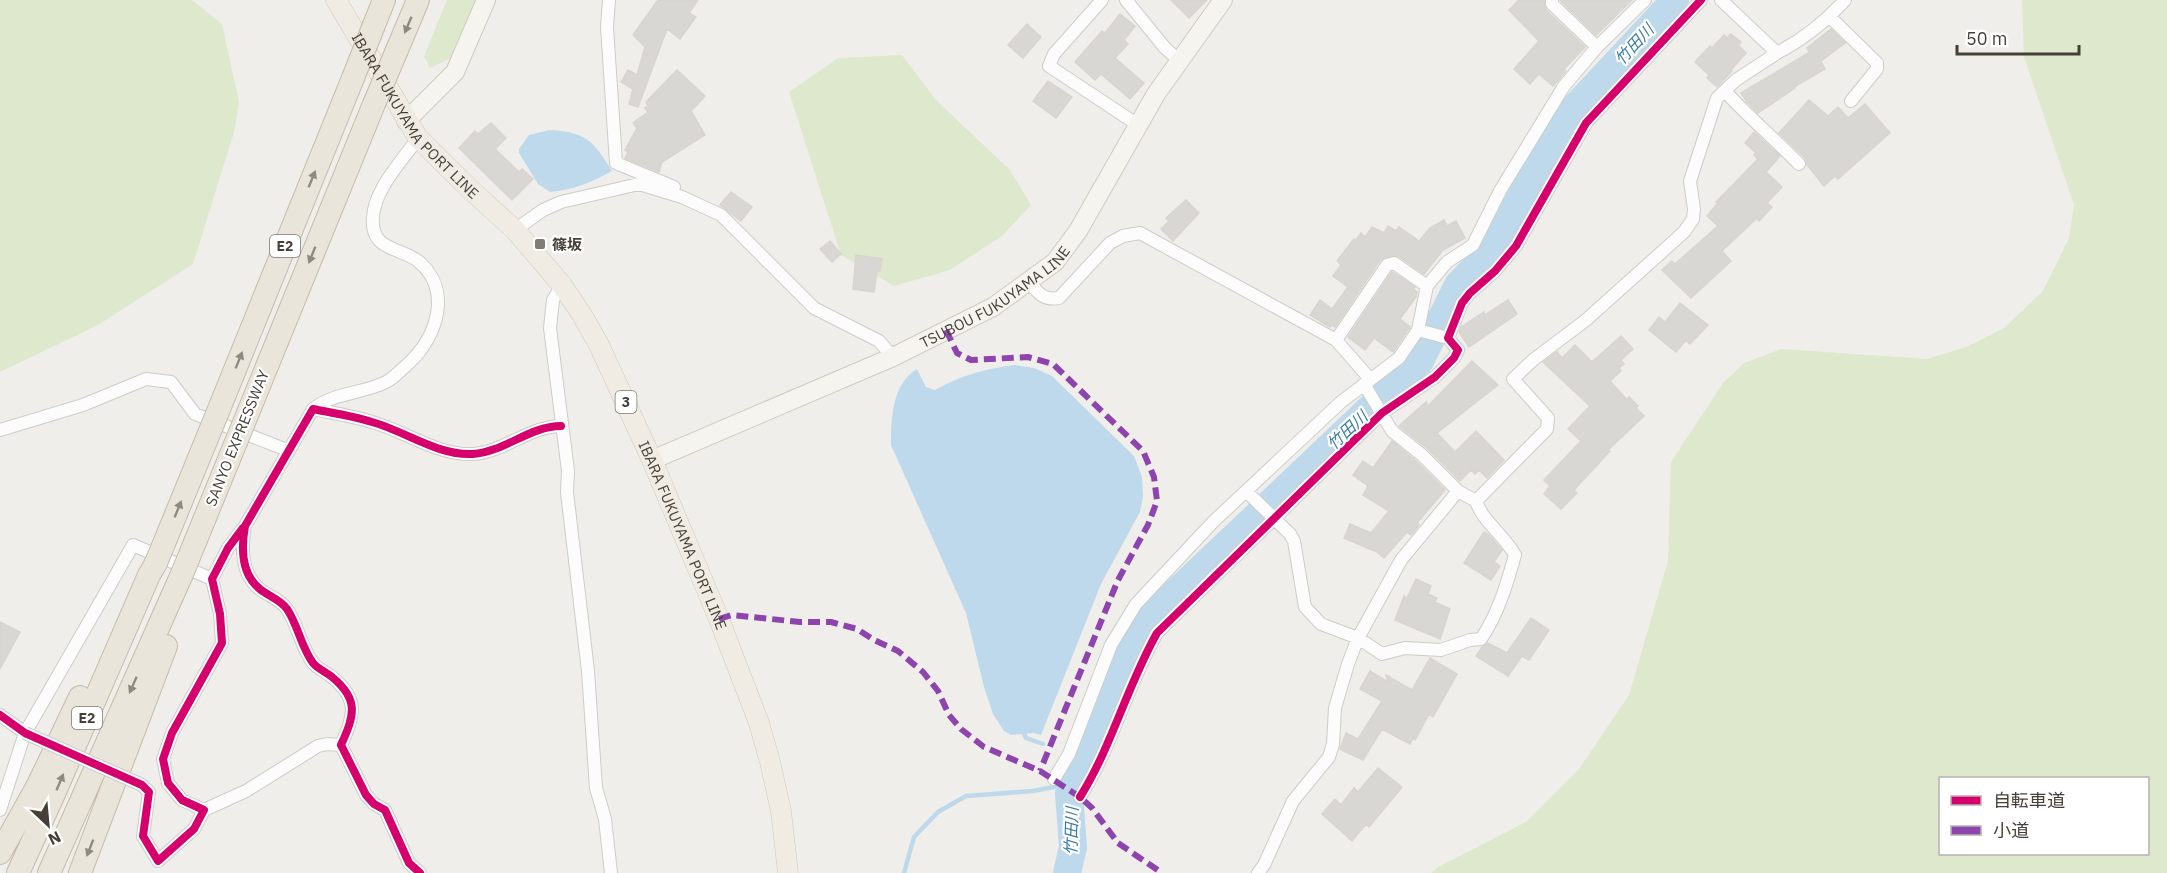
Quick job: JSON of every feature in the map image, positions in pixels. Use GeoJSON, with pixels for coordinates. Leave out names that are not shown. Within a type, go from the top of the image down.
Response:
{"type":"FeatureCollection","features":[{"type":"Feature","properties":{"kind":"highway","name":"SANYO EXPRESSWAY"},"geometry":{"type":"LineString","coordinates":[[18,873],[152,569],[217,414],[384,0]]}},
{"type":"Feature","properties":{"kind":"highway","name":"SANYO EXPRESSWAY"},"geometry":{"type":"LineString","coordinates":[[49,873],[195,577],[225,469],[418,0]]}},
{"type":"Feature","properties":{"kind":"highway"},"geometry":{"type":"LineString","coordinates":[[0,853],[38,785],[119,616],[152,569]]}},
{"type":"Feature","properties":{"kind":"highway"},"geometry":{"type":"LineString","coordinates":[[80,873],[195,577]]}},
{"type":"Feature","properties":{"kind":"main road","name":"IBARA FUKUYAMA PORT LINE"},"geometry":{"type":"LineString","coordinates":[[336,0],[418,138],[515,230],[562,285],[599,345],[652,460],[723,629],[759,723],[781,811],[788,873]]}},
{"type":"Feature","properties":{"kind":"main road"},"geometry":{"type":"LineString","coordinates":[[406,121],[455,72],[486,0]]}},
{"type":"Feature","properties":{"kind":"main road","name":"TSUBOU FUKUYAMA LINE"},"geometry":{"type":"LineString","coordinates":[[652,460],[893,357],[993,307],[1055,262],[1078,231],[1156,94],[1222,0]]}},
{"type":"Feature","properties":{"kind":"street"},"geometry":{"type":"LineString","coordinates":[[609,0],[607,27],[616,164],[683,191],[682,197]]}},
{"type":"Feature","properties":{"kind":"street"},"geometry":{"type":"LineString","coordinates":[[1102,0],[1054,54],[1049,66],[1138,125]]}},
{"type":"Feature","properties":{"kind":"street"},"geometry":{"type":"LineString","coordinates":[[1125,0],[1165,48],[1180,61]]}},
{"type":"Feature","properties":{"kind":"street"},"geometry":{"type":"LineString","coordinates":[[1552,0],[1552,4],[1597,47]]}},
{"type":"Feature","properties":{"kind":"street"},"geometry":{"type":"LineString","coordinates":[[1054,779],[1068,754],[1111,645],[1136,604],[1213,522],[1248,493],[1341,402],[1367,385],[1400,358],[1420,331],[1427,286],[1447,262],[1473,244],[1500,191],[1564,86],[1597,47],[1645,0]]}},
{"type":"Feature","properties":{"kind":"street"},"geometry":{"type":"LineString","coordinates":[[1446,338],[1462,303],[1495,271],[1516,246],[1586,123],[1701,0]]}},
{"type":"Feature","properties":{"kind":"street"},"geometry":{"type":"LineString","coordinates":[[1721,0],[1777,53]]}},
{"type":"Feature","properties":{"kind":"street"},"geometry":{"type":"LineString","coordinates":[[1476,501],[1547,429],[1548,418],[1513,379],[1533,360],[1586,320],[1684,232],[1693,219],[1690,181],[1718,98],[1736,80],[1790,46],[1830,16],[1845,0]]}},
{"type":"Feature","properties":{"kind":"street"},"geometry":{"type":"LineString","coordinates":[[1830,16],[1877,63],[1877,69],[1851,101]]}},
{"type":"Feature","properties":{"kind":"street"},"geometry":{"type":"LineString","coordinates":[[1725,91],[1746,115],[1764,129],[1799,164]]}},
{"type":"Feature","properties":{"kind":"street"},"geometry":{"type":"LineString","coordinates":[[195,577],[228,548],[245,526],[287,450],[313,409],[324,400],[386,382],[422,350],[436,323],[439,308],[436,290],[429,274],[417,260],[391,250],[380,242],[374,230],[373,218],[381,190],[418,138]]}},
{"type":"Feature","properties":{"kind":"street"},"geometry":{"type":"LineString","coordinates":[[515,230],[543,210],[561,202],[639,184],[682,197],[721,215],[814,308],[879,341],[893,357]]}},
{"type":"Feature","properties":{"kind":"street"},"geometry":{"type":"LineString","coordinates":[[1029,282],[1040,296],[1059,298],[1110,243],[1123,236],[1140,234],[1336,340],[1367,385],[1392,432],[1422,454],[1458,491],[1476,501],[1478,509],[1508,543],[1515,555],[1505,589],[1490,626],[1481,639],[1470,640],[1441,650],[1405,648],[1382,654],[1358,638],[1321,624],[1305,606],[1294,541],[1290,534],[1248,493]]}},
{"type":"Feature","properties":{"kind":"street"},"geometry":{"type":"LineString","coordinates":[[1336,340],[1388,265],[1394,263],[1427,286]]}},
{"type":"Feature","properties":{"kind":"street"},"geometry":{"type":"LineString","coordinates":[[562,285],[553,300],[550,328],[588,671],[596,788],[605,819],[610,873]]}},
{"type":"Feature","properties":{"kind":"street"},"geometry":{"type":"LineString","coordinates":[[1080,797],[1097,770],[1142,660],[1157,633],[1271,517],[1381,411],[1435,377],[1454,358],[1458,350],[1446,338],[1420,331]]}},
{"type":"Feature","properties":{"kind":"street"},"geometry":{"type":"LineString","coordinates":[[0,430],[83,405],[146,379],[171,382],[195,414],[287,450]]}},
{"type":"Feature","properties":{"kind":"street"},"geometry":{"type":"LineString","coordinates":[[313,409],[372,422],[449,452],[471,454],[491,452],[549,426],[561,426]]}},
{"type":"Feature","properties":{"kind":"street"},"geometry":{"type":"LineString","coordinates":[[1258,873],[1264,865],[1293,801],[1329,757],[1333,744],[1335,708],[1358,638],[1401,560],[1458,491]]}},
{"type":"Feature","properties":{"kind":"street"},"geometry":{"type":"LineString","coordinates":[[245,526],[242,545],[243,558],[249,576],[259,589],[287,609],[312,661],[342,686],[352,700],[352,718],[341,746],[366,795],[374,804],[385,810],[409,863],[420,873]]}},
{"type":"Feature","properties":{"kind":"street"},"geometry":{"type":"LineString","coordinates":[[0,810],[26,733],[133,545],[195,577],[220,614],[222,643],[172,733],[163,759],[168,783],[182,800],[204,810]]}},
{"type":"Feature","properties":{"kind":"street"},"geometry":{"type":"LineString","coordinates":[[0,715],[26,733],[142,785],[149,792],[143,836],[158,861],[194,829],[204,810],[246,792],[318,746],[327,744],[341,746]]}},
{"type":"Feature","properties":{"kind":"green space"},"geometry":{"type":"Polygon","coordinates":[[[0,0],[192,0],[222,24],[239,102],[234,132],[193,264],[98,325],[0,372],[0,0]]]}},
{"type":"Feature","properties":{"kind":"green space"},"geometry":{"type":"Polygon","coordinates":[[[447,0],[475,0],[453,57],[430,68],[424,56],[447,0]]]}},
{"type":"Feature","properties":{"kind":"green space"},"geometry":{"type":"Polygon","coordinates":[[[2022,0],[2167,0],[2167,873],[1431,873],[1438,867],[1526,822],[1579,769],[1629,695],[1668,561],[1671,462],[1723,383],[1744,363],[1781,349],[1927,359],[1969,346],[2004,328],[2043,291],[2069,238],[2074,205],[2024,57],[2022,0]]]}},
{"type":"Feature","properties":{"kind":"green space"},"geometry":{"type":"Polygon","coordinates":[[[902,55],[936,100],[1010,170],[1031,205],[1002,236],[950,270],[894,286],[841,255],[789,92],[838,58],[902,55]]]}},
{"type":"Feature","properties":{"kind":"water"},"geometry":{"type":"Polygon","coordinates":[[[549,130],[572,133],[587,140],[599,152],[612,171],[582,185],[550,192],[538,184],[519,153],[519,149],[529,135],[549,130]]]}},
{"type":"Feature","properties":{"kind":"water"},"geometry":{"type":"Polygon","coordinates":[[[1015,365],[1034,368],[1052,376],[1134,456],[1142,477],[1143,497],[1140,512],[1101,584],[1041,735],[1033,733],[1011,735],[1004,731],[993,714],[966,613],[891,445],[893,413],[898,393],[902,383],[917,369],[926,387],[935,390],[974,373],[1015,365]]]}},
{"type":"Feature","properties":{"kind":"building"},"geometry":{"type":"Polygon","coordinates":[[[658,0],[698,0],[689,13],[696,17],[680,39],[667,29],[638,107],[629,104],[633,89],[621,82],[628,70],[637,75],[645,47],[633,35],[658,0]]]}},
{"type":"Feature","properties":{"kind":"building"},"geometry":{"type":"Polygon","coordinates":[[[1171,0],[1207,0],[1189,18],[1171,0]]]}},
{"type":"Feature","properties":{"kind":"building"},"geometry":{"type":"Polygon","coordinates":[[[1519,0],[1544,0],[1546,10],[1585,47],[1564,69],[1566,71],[1553,86],[1539,74],[1530,84],[1514,69],[1539,41],[1509,10],[1519,0]]]}},
{"type":"Feature","properties":{"kind":"building"},"geometry":{"type":"Polygon","coordinates":[[[1560,0],[1632,0],[1596,35],[1560,0]]]}},
{"type":"Feature","properties":{"kind":"building"},"geometry":{"type":"Polygon","coordinates":[[[1120,14],[1135,26],[1124,40],[1128,44],[1115,58],[1144,83],[1130,99],[1101,74],[1095,80],[1075,62],[1102,31],[1105,33],[1120,14]]]}},
{"type":"Feature","properties":{"kind":"building"},"geometry":{"type":"Polygon","coordinates":[[[1027,24],[1041,37],[1023,58],[1008,45],[1027,24]]]}},
{"type":"Feature","properties":{"kind":"building"},"geometry":{"type":"Polygon","coordinates":[[[1831,29],[1845,43],[1821,61],[1825,69],[1794,87],[1758,113],[1747,102],[1741,93],[1810,52],[1807,48],[1831,29]]]}},
{"type":"Feature","properties":{"kind":"building"},"geometry":{"type":"Polygon","coordinates":[[[1731,34],[1741,42],[1738,45],[1746,53],[1717,87],[1707,78],[1709,75],[1695,62],[1724,35],[1727,38],[1731,34]]]}},
{"type":"Feature","properties":{"kind":"building"},"geometry":{"type":"Polygon","coordinates":[[[677,70],[705,96],[691,111],[705,135],[662,162],[659,172],[625,158],[628,152],[625,150],[637,128],[633,123],[648,112],[645,108],[648,106],[646,102],[677,70]]]}},
{"type":"Feature","properties":{"kind":"building"},"geometry":{"type":"Polygon","coordinates":[[[1048,81],[1072,97],[1056,118],[1033,101],[1048,81]]]}},
{"type":"Feature","properties":{"kind":"building"},"geometry":{"type":"Polygon","coordinates":[[[1809,100],[1828,116],[1838,107],[1848,118],[1865,104],[1890,133],[1838,179],[1835,176],[1824,186],[1807,165],[1805,158],[1779,133],[1809,100]]]}},
{"type":"Feature","properties":{"kind":"building"},"geometry":{"type":"Polygon","coordinates":[[[491,123],[506,138],[495,149],[519,172],[522,169],[533,179],[512,200],[459,148],[475,131],[478,134],[491,123]]]}},
{"type":"Feature","properties":{"kind":"building"},"geometry":{"type":"Polygon","coordinates":[[[1754,132],[1780,156],[1766,172],[1782,187],[1767,203],[1772,207],[1759,221],[1757,218],[1722,251],[1731,261],[1691,298],[1662,270],[1672,261],[1675,264],[1718,226],[1707,216],[1718,203],[1716,202],[1758,159],[1754,155],[1756,153],[1745,143],[1754,132]]]}},
{"type":"Feature","properties":{"kind":"building"},"geometry":{"type":"Polygon","coordinates":[[[731,192],[752,207],[741,221],[720,205],[731,192]]]}},
{"type":"Feature","properties":{"kind":"building"},"geometry":{"type":"Polygon","coordinates":[[[1186,200],[1199,213],[1173,241],[1161,229],[1169,221],[1166,218],[1186,200]]]}},
{"type":"Feature","properties":{"kind":"building"},"geometry":{"type":"Polygon","coordinates":[[[1444,220],[1447,226],[1456,221],[1465,238],[1443,250],[1424,274],[1398,256],[1385,257],[1380,260],[1335,327],[1332,325],[1330,327],[1310,315],[1320,300],[1332,309],[1348,287],[1333,276],[1341,265],[1337,261],[1361,233],[1365,237],[1372,227],[1384,233],[1388,226],[1396,231],[1399,227],[1419,241],[1430,228],[1444,220]]]}},
{"type":"Feature","properties":{"kind":"building"},"geometry":{"type":"Polygon","coordinates":[[[830,241],[841,254],[832,262],[820,249],[830,241]]]}},
{"type":"Feature","properties":{"kind":"building"},"geometry":{"type":"Polygon","coordinates":[[[856,255],[882,259],[880,271],[877,271],[874,292],[853,289],[856,255]]]}},
{"type":"Feature","properties":{"kind":"building"},"geometry":{"type":"Polygon","coordinates":[[[1392,272],[1415,287],[1413,289],[1417,292],[1416,297],[1400,319],[1410,327],[1393,352],[1374,338],[1365,350],[1348,337],[1392,272]]]}},
{"type":"Feature","properties":{"kind":"building"},"geometry":{"type":"Polygon","coordinates":[[[1508,300],[1517,314],[1469,347],[1459,332],[1461,327],[1508,300]]]}},
{"type":"Feature","properties":{"kind":"building"},"geometry":{"type":"Polygon","coordinates":[[[1680,303],[1708,325],[1690,344],[1686,340],[1676,352],[1649,330],[1659,317],[1665,322],[1680,303]]]}},
{"type":"Feature","properties":{"kind":"building"},"geometry":{"type":"Polygon","coordinates":[[[1621,336],[1633,349],[1621,360],[1624,364],[1619,368],[1621,371],[1610,381],[1627,400],[1629,397],[1638,406],[1636,408],[1644,416],[1608,450],[1610,451],[1574,490],[1577,493],[1561,509],[1544,494],[1550,486],[1544,480],[1581,441],[1568,429],[1590,406],[1543,362],[1557,352],[1562,358],[1575,345],[1592,362],[1621,336]]]}},
{"type":"Feature","properties":{"kind":"building"},"geometry":{"type":"Polygon","coordinates":[[[1472,361],[1498,385],[1437,433],[1455,452],[1476,431],[1504,460],[1487,478],[1479,470],[1475,474],[1471,470],[1460,481],[1428,449],[1399,426],[1426,402],[1428,406],[1472,361]]]}},
{"type":"Feature","properties":{"kind":"building"},"geometry":{"type":"Polygon","coordinates":[[[1392,441],[1445,490],[1417,523],[1419,525],[1411,535],[1407,532],[1384,558],[1377,552],[1344,538],[1350,524],[1371,533],[1389,511],[1363,495],[1368,486],[1353,475],[1363,461],[1373,468],[1392,441]]]}},
{"type":"Feature","properties":{"kind":"building"},"geometry":{"type":"Polygon","coordinates":[[[1484,532],[1502,550],[1494,562],[1500,566],[1491,580],[1464,563],[1484,532]]]}},
{"type":"Feature","properties":{"kind":"building"},"geometry":{"type":"Polygon","coordinates":[[[1416,579],[1431,586],[1428,594],[1437,598],[1435,602],[1450,609],[1440,639],[1395,620],[1404,596],[1407,598],[1416,579]]]}},
{"type":"Feature","properties":{"kind":"building"},"geometry":{"type":"Polygon","coordinates":[[[1531,618],[1549,630],[1529,660],[1522,656],[1508,676],[1476,656],[1488,643],[1507,653],[1531,618]]]}},
{"type":"Feature","properties":{"kind":"building"},"geometry":{"type":"Polygon","coordinates":[[[0,622],[20,632],[0,669],[0,622]]]}},
{"type":"Feature","properties":{"kind":"building"},"geometry":{"type":"Polygon","coordinates":[[[1430,658],[1457,674],[1433,717],[1429,714],[1415,740],[1413,738],[1410,744],[1382,729],[1363,760],[1340,749],[1346,733],[1358,739],[1382,701],[1360,689],[1370,671],[1388,682],[1386,675],[1412,690],[1430,658]]]}},
{"type":"Feature","properties":{"kind":"building"},"geometry":{"type":"Polygon","coordinates":[[[1378,768],[1402,787],[1369,827],[1366,824],[1352,841],[1322,814],[1335,799],[1341,805],[1354,788],[1358,792],[1378,768]]]}},
{"type":"Feature","properties":{"kind":"waterway","name":"竹田川"},"geometry":{"type":"LineString","coordinates":[[1067,873],[1073,847],[1069,794],[1071,780],[1133,641],[1151,616],[1420,361],[1458,285],[1491,251],[1564,119],[1675,0]]}},
{"type":"Feature","properties":{"kind":"waterway"},"geometry":{"type":"LineString","coordinates":[[1022,729],[1026,738],[1043,744]]}},
{"type":"Feature","properties":{"kind":"waterway","name":"竹田川"},"geometry":{"type":"LineString","coordinates":[[1075,752],[1083,754]]}},
{"type":"Feature","properties":{"kind":"waterway"},"geometry":{"type":"LineString","coordinates":[[904,873],[914,837],[938,812],[966,796],[1033,791],[1059,786],[1071,780]]}},
{"type":"Feature","properties":{"kind":"marked path"},"geometry":{"type":"LineString","coordinates":[[946,330],[957,353],[971,360],[1028,357],[1053,364],[1143,451],[1154,477],[1157,501],[1148,525],[1118,580],[1040,771]]}},
{"type":"Feature","properties":{"kind":"marked path"},"geometry":{"type":"LineString","coordinates":[[719,619],[732,615],[800,622],[831,622],[857,629],[898,651],[923,672],[938,691],[949,715],[961,729],[984,747],[1040,771],[1080,797],[1092,808],[1118,843],[1162,873]]}},
{"type":"Feature","properties":{"kind":"cycle path"},"geometry":{"type":"LineString","coordinates":[[1080,797],[1101,757],[1157,633],[1382,413],[1435,377],[1454,358],[1458,350],[1448,338],[1462,303],[1495,271],[1516,246],[1586,123],[1701,0]]}},
{"type":"Feature","properties":{"kind":"cycle path"},"geometry":{"type":"LineString","coordinates":[[420,873],[409,863],[385,810],[374,804],[366,795],[341,745],[349,725],[352,709],[347,693],[332,677],[313,663],[305,650],[291,615],[284,606],[261,590],[250,577],[243,552],[245,526],[313,409],[372,422],[434,447],[460,454],[473,454],[495,449],[539,430],[561,426]]}},
{"type":"Feature","properties":{"kind":"cycle path"},"geometry":{"type":"LineString","coordinates":[[0,715],[25,733],[142,785],[149,792],[143,836],[158,861],[194,829],[204,810],[182,800],[168,783],[163,759],[172,733],[222,643],[220,614],[212,579],[228,548],[243,528]]}},
{"type":"Feature","properties":{"kind":"place","name":"篠坂"},"geometry":{"type":"Point","coordinates":[540,244]}}]}
